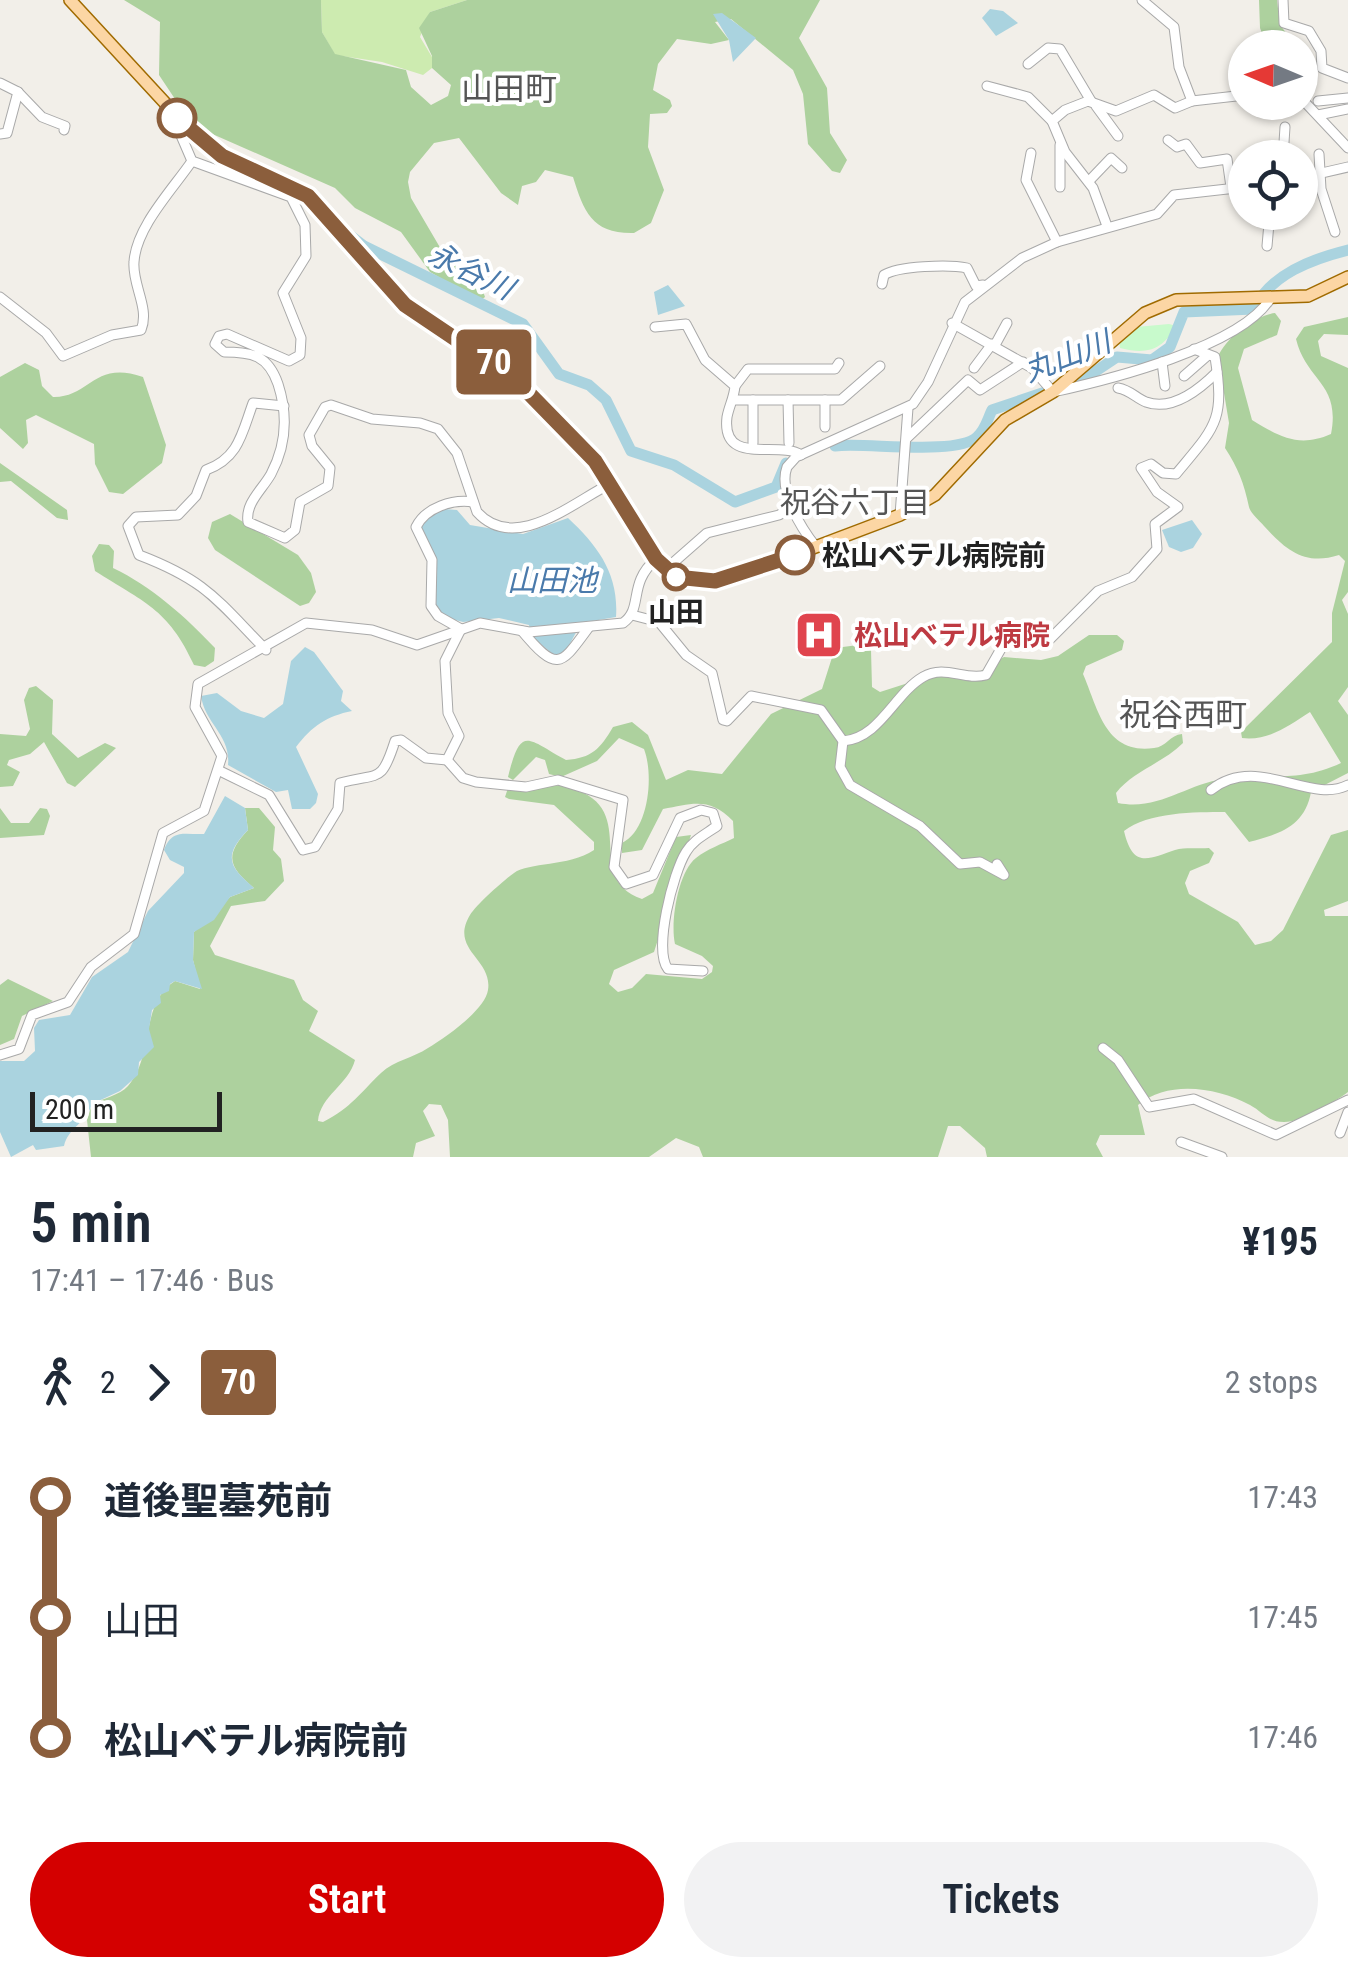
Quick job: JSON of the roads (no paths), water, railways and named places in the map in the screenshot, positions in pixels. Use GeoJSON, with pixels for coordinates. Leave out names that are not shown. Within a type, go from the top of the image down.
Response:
{"type":"FeatureCollection","features":[{"type":"Feature","properties":{"kind":"main road"},"geometry":{"type":"LineString","coordinates":[[70,0],[192,135],[222,156],[308,196],[405,305],[501,367],[584,447],[661,564],[685,580],[715,581],[900,514],[936,494],[1005,420],[1053,392],[1145,313],[1176,300],[1315,295],[1348,277]]}},
{"type":"Feature","properties":{"kind":"street"},"geometry":{"type":"LineString","coordinates":[[1142,0],[1176,32],[1179,68],[1192,101]]}},
{"type":"Feature","properties":{"kind":"street"},"geometry":{"type":"LineString","coordinates":[[1283,0],[1284,23],[1310,31],[1320,51],[1322,68],[1348,78]]}},
{"type":"Feature","properties":{"kind":"street"},"geometry":{"type":"LineString","coordinates":[[1028,64],[1048,48],[1060,49],[1118,136]]}},
{"type":"Feature","properties":{"kind":"street"},"geometry":{"type":"LineString","coordinates":[[0,83],[18,92],[42,118],[65,126],[64,130]]}},
{"type":"Feature","properties":{"kind":"street"},"geometry":{"type":"LineString","coordinates":[[987,86],[1028,97],[1052,121],[1061,143],[1089,182],[1107,226]]}},
{"type":"Feature","properties":{"kind":"street"},"geometry":{"type":"LineString","coordinates":[[0,134],[7,133],[18,92]]}},
{"type":"Feature","properties":{"kind":"street"},"geometry":{"type":"LineString","coordinates":[[1052,121],[1065,110],[1092,101],[1116,111],[1150,95],[1175,108],[1192,101],[1228,97]]}},
{"type":"Feature","properties":{"kind":"street"},"geometry":{"type":"LineString","coordinates":[[1318,100],[1348,98]]}},
{"type":"Feature","properties":{"kind":"street"},"geometry":{"type":"LineString","coordinates":[[170,110],[192,161],[286,194],[305,225],[305,261],[283,292],[303,344],[298,359],[284,360],[227,334],[218,336],[215,344],[224,352],[252,353],[264,359],[284,406],[286,424],[278,459],[247,514],[248,522],[280,538],[292,534],[300,502],[330,482],[330,468],[309,435],[325,407],[331,405],[372,420],[420,422],[438,429],[457,453],[482,518],[517,527],[556,515],[610,484]]}},
{"type":"Feature","properties":{"kind":"street"},"geometry":{"type":"LineString","coordinates":[[1318,115],[1348,110]]}},
{"type":"Feature","properties":{"kind":"street"},"geometry":{"type":"LineString","coordinates":[[1318,115],[1348,148]]}},
{"type":"Feature","properties":{"kind":"street"},"geometry":{"type":"LineString","coordinates":[[1284,126],[1284,140]]}},
{"type":"Feature","properties":{"kind":"street"},"geometry":{"type":"LineString","coordinates":[[1168,140],[1177,147],[1186,144],[1200,163],[1227,159],[1228,165]]}},
{"type":"Feature","properties":{"kind":"street"},"geometry":{"type":"LineString","coordinates":[[1060,187],[1061,143]]}},
{"type":"Feature","properties":{"kind":"street"},"geometry":{"type":"LineString","coordinates":[[1031,152],[1026,180],[1057,242]]}},
{"type":"Feature","properties":{"kind":"street"},"geometry":{"type":"LineString","coordinates":[[1319,154],[1319,175],[1334,232]]}},
{"type":"Feature","properties":{"kind":"street"},"geometry":{"type":"LineString","coordinates":[[1089,182],[1111,158],[1122,168]]}},
{"type":"Feature","properties":{"kind":"street"},"geometry":{"type":"LineString","coordinates":[[0,297],[50,336],[63,356],[112,335],[135,334],[144,318],[134,273],[135,254],[192,161]]}},
{"type":"Feature","properties":{"kind":"street"},"geometry":{"type":"LineString","coordinates":[[1319,175],[1348,167]]}},
{"type":"Feature","properties":{"kind":"street"},"geometry":{"type":"LineString","coordinates":[[816,546],[786,489],[786,467],[801,455],[908,408],[928,382],[952,323],[966,302],[1022,258],[1057,242],[1163,212],[1174,194],[1228,187]]}},
{"type":"Feature","properties":{"kind":"street"},"geometry":{"type":"LineString","coordinates":[[1267,246],[1268,230]]}},
{"type":"Feature","properties":{"kind":"street"},"geometry":{"type":"LineString","coordinates":[[882,284],[884,274],[893,270],[944,265],[966,268],[976,286],[984,288]]}},
{"type":"Feature","properties":{"kind":"street"},"geometry":{"type":"LineString","coordinates":[[952,323],[1024,362],[1053,392],[1162,362],[1258,316],[1270,299]]}},
{"type":"Feature","properties":{"kind":"street"},"geometry":{"type":"LineString","coordinates":[[974,368],[1007,323]]}},
{"type":"Feature","properties":{"kind":"street"},"geometry":{"type":"LineString","coordinates":[[655,327],[686,324],[705,360],[735,386]]}},
{"type":"Feature","properties":{"kind":"street"},"geometry":{"type":"LineString","coordinates":[[843,741],[864,734],[919,679],[937,671],[986,675],[1006,640],[1050,639],[1098,591],[1121,584],[1139,571],[1157,550],[1154,524],[1178,507],[1158,492],[1141,468],[1151,464],[1172,476],[1193,453],[1221,409],[1215,357],[1194,348]]}},
{"type":"Feature","properties":{"kind":"street"},"geometry":{"type":"LineString","coordinates":[[1184,376],[1208,354]]}},
{"type":"Feature","properties":{"kind":"street"},"geometry":{"type":"LineString","coordinates":[[908,438],[968,380],[980,390],[1024,362]]}},
{"type":"Feature","properties":{"kind":"street"},"geometry":{"type":"LineString","coordinates":[[1162,362],[1166,386]]}},
{"type":"Feature","properties":{"kind":"street"},"geometry":{"type":"LineString","coordinates":[[801,455],[794,450],[748,450],[739,446],[728,428],[735,386],[748,369],[835,369],[839,363]]}},
{"type":"Feature","properties":{"kind":"street"},"geometry":{"type":"LineString","coordinates":[[734,400],[841,400],[880,366]]}},
{"type":"Feature","properties":{"kind":"street"},"geometry":{"type":"LineString","coordinates":[[1118,388],[1150,404],[1192,396],[1217,372]]}},
{"type":"Feature","properties":{"kind":"street"},"geometry":{"type":"LineString","coordinates":[[753,400],[753,443]]}},
{"type":"Feature","properties":{"kind":"street"},"geometry":{"type":"LineString","coordinates":[[788,400],[789,443]]}},
{"type":"Feature","properties":{"kind":"street"},"geometry":{"type":"LineString","coordinates":[[824,427],[825,400]]}},
{"type":"Feature","properties":{"kind":"street"},"geometry":{"type":"LineString","coordinates":[[266,650],[212,592],[167,565],[139,555],[128,526],[136,517],[178,515],[196,496],[204,473],[222,464],[238,446],[253,403],[284,406]]}},
{"type":"Feature","properties":{"kind":"street"},"geometry":{"type":"LineString","coordinates":[[900,514],[908,408]]}},
{"type":"Feature","properties":{"kind":"street"},"geometry":{"type":"LineString","coordinates":[[786,489],[801,483]]}},
{"type":"Feature","properties":{"kind":"street"},"geometry":{"type":"LineString","coordinates":[[460,629],[438,616],[432,606],[432,560],[416,527],[422,516],[456,500],[473,502]]}},
{"type":"Feature","properties":{"kind":"street"},"geometry":{"type":"LineString","coordinates":[[0,1055],[19,1049],[32,1015],[68,1002],[91,967],[134,934],[163,834],[204,811],[220,771],[222,750],[197,712],[195,689],[209,674],[266,650],[306,624],[372,630],[417,645],[460,629],[494,623],[526,631],[622,623],[632,615],[639,576],[707,534],[779,515],[794,506]]}},
{"type":"Feature","properties":{"kind":"street"},"geometry":{"type":"LineString","coordinates":[[632,615],[658,622],[686,655],[712,673],[722,720],[727,721],[747,698],[764,696],[821,710],[843,741],[840,766],[850,784],[920,826],[960,864],[980,862],[1004,875],[997,864]]}},
{"type":"Feature","properties":{"kind":"street"},"geometry":{"type":"LineString","coordinates":[[526,631],[550,658],[558,660],[574,652],[585,628]]}},
{"type":"Feature","properties":{"kind":"street"},"geometry":{"type":"LineString","coordinates":[[447,760],[459,736],[448,713],[445,661],[460,629]]}},
{"type":"Feature","properties":{"kind":"street"},"geometry":{"type":"LineString","coordinates":[[220,771],[269,795],[304,850],[316,847],[335,816],[340,783],[376,778],[390,762],[394,740],[401,740],[426,758],[447,760],[463,778],[476,782],[526,788],[558,780],[624,800],[614,867],[626,884],[653,875],[680,818],[701,810],[713,813],[717,826],[692,844],[683,857],[667,909],[662,949],[668,969],[703,971]]}},
{"type":"Feature","properties":{"kind":"street"},"geometry":{"type":"LineString","coordinates":[[1212,790],[1236,778],[1255,776],[1324,789],[1348,785]]}},
{"type":"Feature","properties":{"kind":"street"},"geometry":{"type":"LineString","coordinates":[[1103,1048],[1118,1060],[1149,1106],[1194,1100],[1271,1134],[1292,1130],[1348,1100]]}},
{"type":"Feature","properties":{"kind":"street"},"geometry":{"type":"LineString","coordinates":[[1340,1133],[1348,1112]]}},
{"type":"Feature","properties":{"kind":"street"},"geometry":{"type":"LineString","coordinates":[[1182,1142],[1222,1157]]}},
{"type":"Feature","properties":{"kind":"water"},"geometry":{"type":"Polygon","coordinates":[[[990,9],[1003,11],[1018,23],[996,36],[982,18],[990,9]]]}},
{"type":"Feature","properties":{"kind":"water"},"geometry":{"type":"Polygon","coordinates":[[[722,13],[756,38],[733,62],[729,40],[713,14],[722,13]]]}},
{"type":"Feature","properties":{"kind":"water"},"geometry":{"type":"Polygon","coordinates":[[[668,285],[685,306],[658,315],[654,292],[668,285]]]}},
{"type":"Feature","properties":{"kind":"water","name":"山田池"},"geometry":{"type":"Polygon","coordinates":[[[444,509],[457,510],[470,525],[523,534],[568,518],[589,539],[610,574],[616,617],[581,623],[564,655],[554,655],[531,636],[529,625],[499,618],[463,622],[444,617],[433,603],[434,567],[419,533],[421,521],[444,509]]]}},
{"type":"Feature","properties":{"kind":"water"},"geometry":{"type":"Polygon","coordinates":[[[1192,520],[1202,534],[1193,548],[1181,552],[1169,547],[1162,530],[1192,520]]]}},
{"type":"Feature","properties":{"kind":"water"},"geometry":{"type":"Polygon","coordinates":[[[305,647],[314,652],[343,691],[341,701],[352,711],[321,723],[296,747],[318,794],[310,809],[292,809],[288,790],[276,792],[228,765],[226,746],[201,696],[217,693],[241,711],[264,718],[283,704],[291,661],[305,647]]]}},
{"type":"Feature","properties":{"kind":"water"},"geometry":{"type":"Polygon","coordinates":[[[225,796],[245,808],[248,830],[232,856],[236,869],[254,888],[230,897],[214,920],[194,932],[193,960],[202,989],[175,981],[169,991],[160,995],[161,1003],[152,1010],[149,1029],[154,1047],[139,1062],[138,1075],[120,1091],[92,1104],[64,1146],[36,1150],[33,1145],[11,1157],[0,1132],[0,1061],[24,1061],[35,1051],[34,1028],[39,1020],[70,1015],[92,977],[128,952],[148,911],[184,873],[184,867],[170,860],[164,850],[167,843],[180,834],[204,834],[225,796]]]}},
{"type":"Feature","properties":{"kind":"waterway","name":"永谷川"},"geometry":{"type":"LineString","coordinates":[[342,229],[364,246],[523,324],[559,374],[589,385],[606,400],[631,451],[674,465],[735,502],[776,487],[786,463]]}},
{"type":"Feature","properties":{"kind":"waterway","name":"丸山川"},"geometry":{"type":"LineString","coordinates":[[835,446],[930,447],[966,443],[980,434],[992,410],[1084,379],[1117,357],[1152,360],[1170,347],[1184,312],[1254,309],[1282,277],[1307,263],[1348,250]]}},
{"type":"Feature","properties":{"kind":"place","name":"松山ベテル病院前"},"geometry":{"type":"Point","coordinates":[795,555]}},
{"type":"Feature","properties":{"kind":"place","name":"山田"},"geometry":{"type":"Point","coordinates":[676,577]}},
{"type":"Feature","properties":{"kind":"place","name":"松山ベテル病院"},"geometry":{"type":"Point","coordinates":[819,635]}},
{"type":"Feature","properties":{"kind":"district","name":"山田町"},"geometry":{"type":"Point","coordinates":[509,89]}},
{"type":"Feature","properties":{"kind":"district","name":"祝谷六丁目"},"geometry":{"type":"Point","coordinates":[855,502]}},
{"type":"Feature","properties":{"kind":"district","name":"祝谷西町"},"geometry":{"type":"Point","coordinates":[1183,715]}}]}
